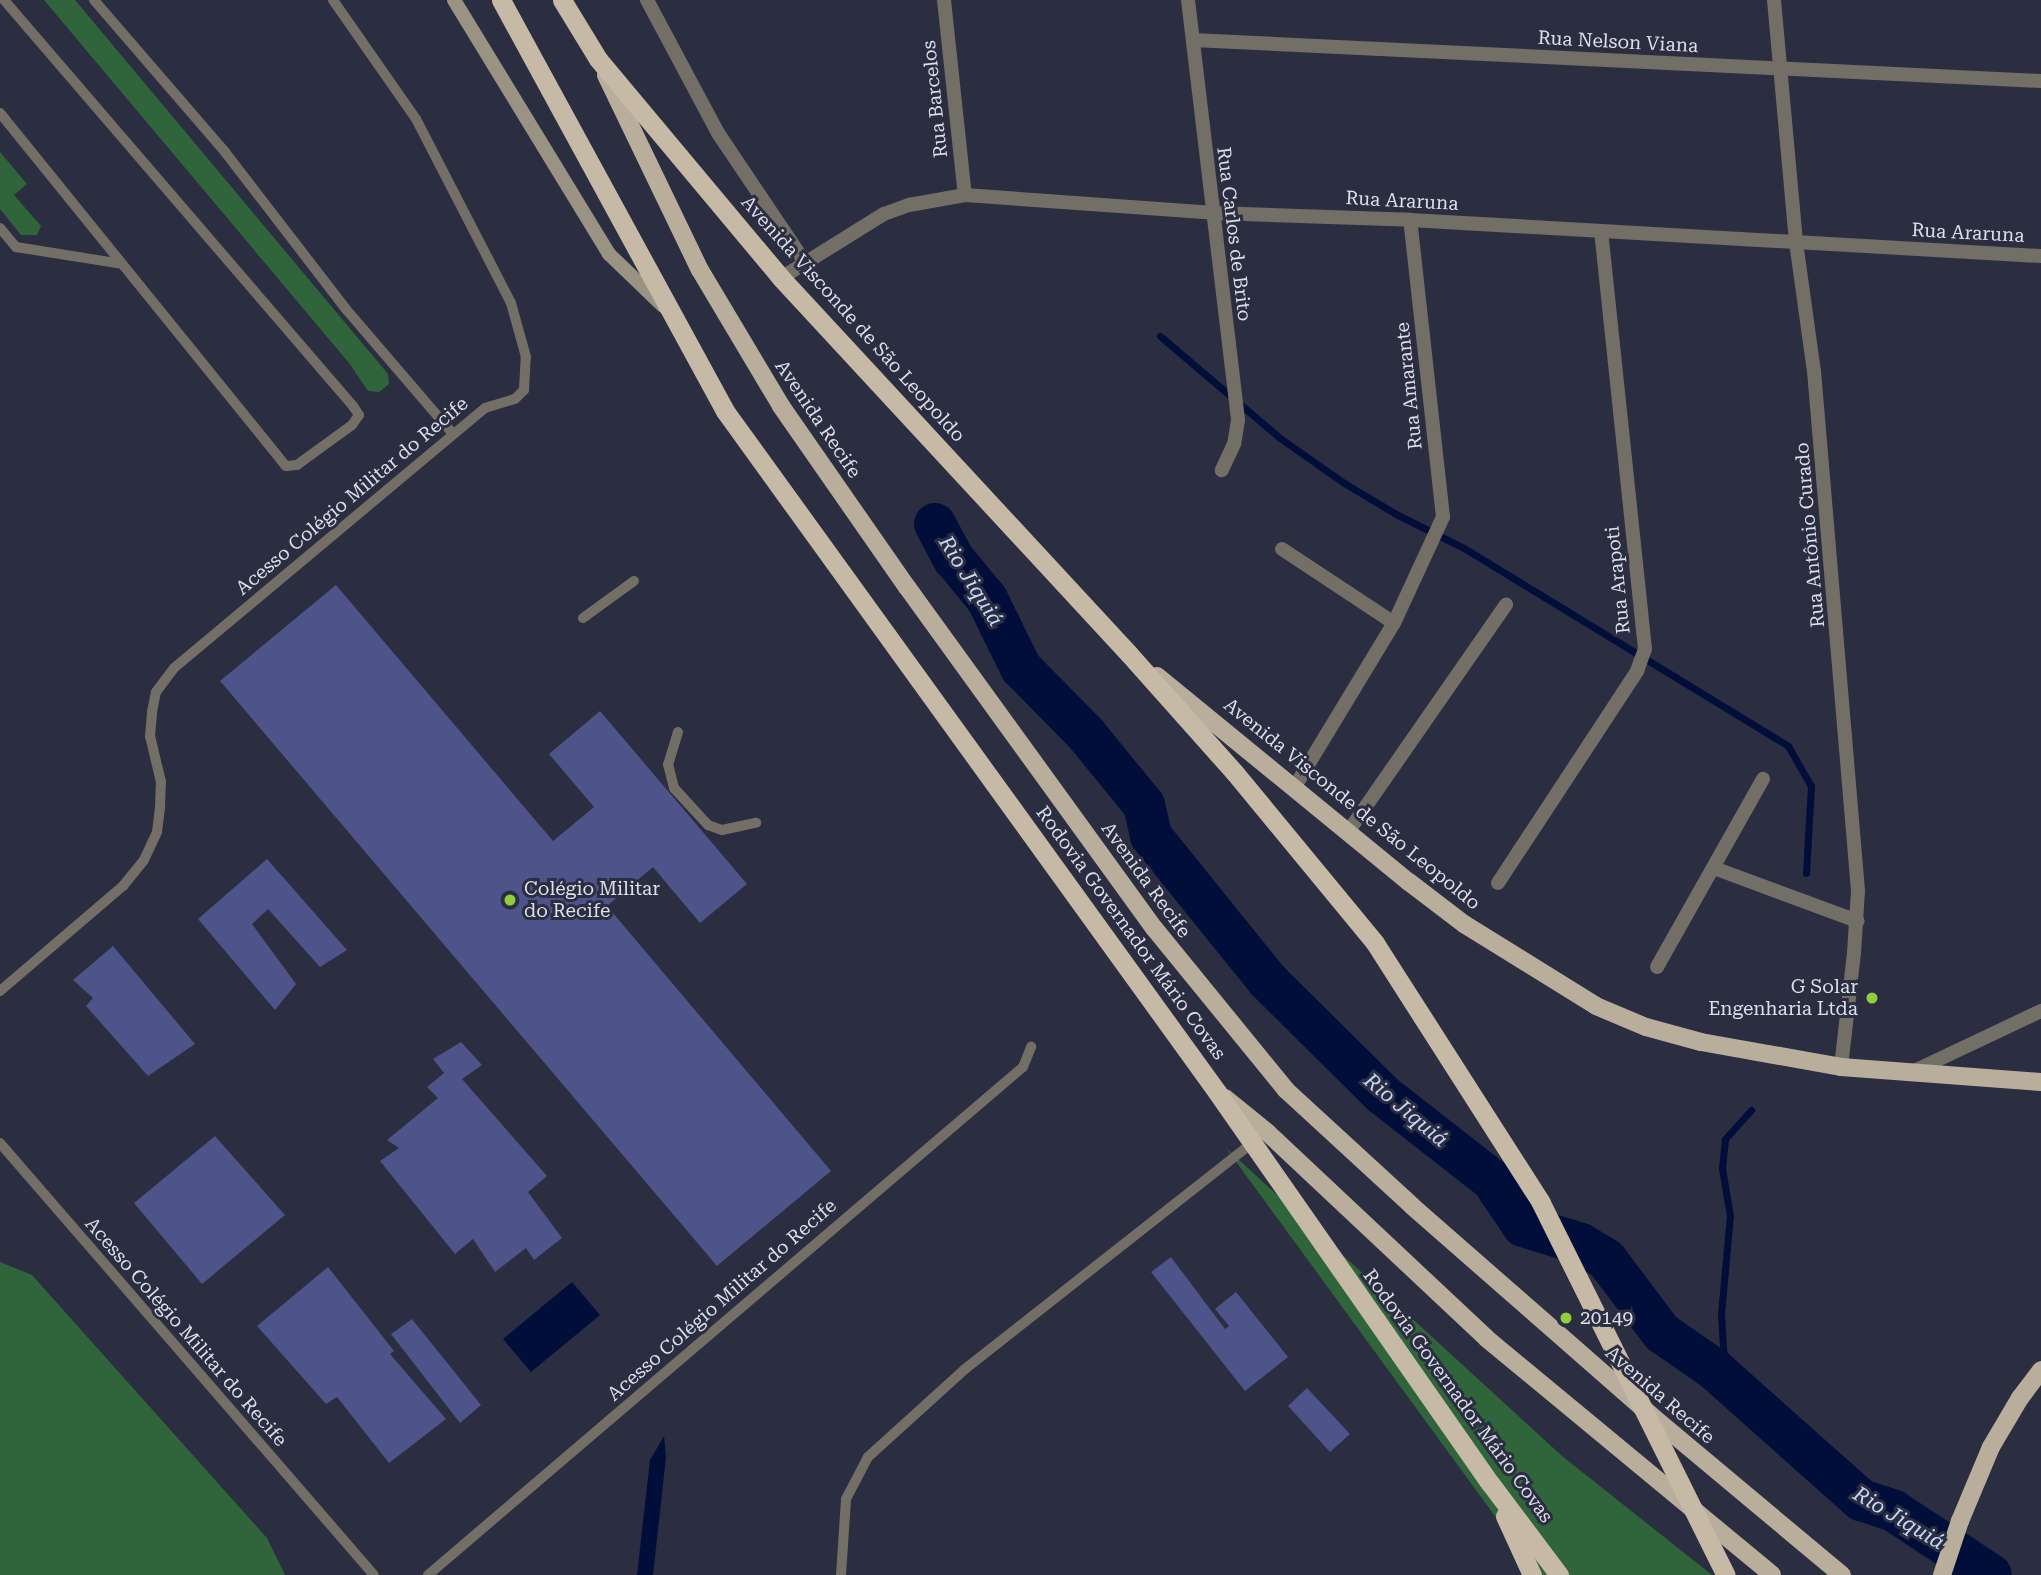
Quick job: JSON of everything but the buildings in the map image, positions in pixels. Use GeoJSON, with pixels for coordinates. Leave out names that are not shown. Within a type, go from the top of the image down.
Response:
{"type":"FeatureCollection","features":[{"type":"Feature","properties":{"kind":"highway"},"geometry":{"type":"LineString","coordinates":[[501,0],[586,151],[671,314]]}},
{"type":"Feature","properties":{"kind":"highway","name":"Avenida Visconde de São Leopoldo"},"geometry":{"type":"LineString","coordinates":[[562,0],[598,59],[781,278],[1129,654],[1235,773],[1376,943],[1541,1203],[1726,1575]]}},
{"type":"Feature","properties":{"kind":"highway","name":"Rodovia Governador Mário Covas"},"geometry":{"type":"LineString","coordinates":[[671,314],[726,411],[1217,1092],[1490,1483],[1559,1575]]}},
{"type":"Feature","properties":{"kind":"highway"},"geometry":{"type":"LineString","coordinates":[[1490,1483],[1532,1575]]}},
{"type":"Feature","properties":{"kind":"main road"},"geometry":{"type":"LineString","coordinates":[[454,0],[609,254],[671,314]]}},
{"type":"Feature","properties":{"kind":"main road","name":"Avenida Recife"},"geometry":{"type":"LineString","coordinates":[[598,59],[700,270],[781,406],[907,587],[1154,928],[1286,1090],[1412,1206],[1619,1387],[1842,1575]]}},
{"type":"Feature","properties":{"kind":"main road","name":"Avenida Visconde de São Leopoldo"},"geometry":{"type":"LineString","coordinates":[[1129,654],[1464,924],[1596,1006],[1646,1027],[1701,1042],[1840,1068],[2041,1082]]}},
{"type":"Feature","properties":{"kind":"main road"},"geometry":{"type":"LineString","coordinates":[[1217,1092],[1268,1133],[1486,1338],[1772,1575]]}},
{"type":"Feature","properties":{"kind":"main road"},"geometry":{"type":"LineString","coordinates":[[1942,1575],[1960,1521],[1991,1447],[2020,1398],[2041,1370]]}},
{"type":"Feature","properties":{"kind":"street"},"geometry":{"type":"LineString","coordinates":[[648,0],[718,133],[804,261]]}},
{"type":"Feature","properties":{"kind":"street","name":"Rua Barcelos"},"geometry":{"type":"LineString","coordinates":[[944,0],[965,195]]}},
{"type":"Feature","properties":{"kind":"street","name":"Rua Carlos de Brito"},"geometry":{"type":"LineString","coordinates":[[1188,0],[1238,420],[1234,444],[1222,470]]}},
{"type":"Feature","properties":{"kind":"street","name":"Rua Antônio Curado"},"geometry":{"type":"LineString","coordinates":[[1774,0],[1796,242],[1814,372],[1843,680],[1858,891],[1840,1068]]}},
{"type":"Feature","properties":{"kind":"street","name":"Rua Nelson Viana"},"geometry":{"type":"LineString","coordinates":[[1193,40],[2041,81]]}},
{"type":"Feature","properties":{"kind":"street","name":"Rua Araruna"},"geometry":{"type":"LineString","coordinates":[[781,278],[804,261],[884,214],[909,205],[965,195],[1214,213],[1410,220],[2041,256]]}},
{"type":"Feature","properties":{"kind":"street","name":"Rua Amarante"},"geometry":{"type":"LineString","coordinates":[[1294,788],[1394,624],[1443,517],[1410,220]]}},
{"type":"Feature","properties":{"kind":"street","name":"Rua Arapoti"},"geometry":{"type":"LineString","coordinates":[[1498,883],[1637,671],[1645,649],[1601,232]]}},
{"type":"Feature","properties":{"kind":"street"},"geometry":{"type":"LineString","coordinates":[[1282,549],[1394,624]]}},
{"type":"Feature","properties":{"kind":"street"},"geometry":{"type":"LineString","coordinates":[[1348,832],[1506,605]]}},
{"type":"Feature","properties":{"kind":"street"},"geometry":{"type":"LineString","coordinates":[[1657,967],[1763,779]]}},
{"type":"Feature","properties":{"kind":"street"},"geometry":{"type":"LineString","coordinates":[[1714,868],[1857,921]]}},
{"type":"Feature","properties":{"kind":"street"},"geometry":{"type":"LineString","coordinates":[[1910,1073],[2041,1011]]}},
{"type":"Feature","properties":{"kind":"lane"},"geometry":{"type":"LineString","coordinates":[[0,113],[286,466],[297,465],[352,425],[359,415],[353,406],[4,0]]}},
{"type":"Feature","properties":{"kind":"lane"},"geometry":{"type":"LineString","coordinates":[[94,0],[225,152],[345,308],[453,434]]}},
{"type":"Feature","properties":{"kind":"lane","name":"Acesso Colégio Militar do Recife"},"geometry":{"type":"LineString","coordinates":[[0,991],[123,886],[144,860],[157,832],[160,807],[161,782],[150,736],[152,712],[156,692],[174,668],[485,408],[515,399],[524,390],[526,357],[512,303],[416,119],[333,0]]}},
{"type":"Feature","properties":{"kind":"lane"},"geometry":{"type":"LineString","coordinates":[[0,228],[16,247],[122,264]]}},
{"type":"Feature","properties":{"kind":"lane"},"geometry":{"type":"LineString","coordinates":[[583,618],[634,581]]}},
{"type":"Feature","properties":{"kind":"lane"},"geometry":{"type":"LineString","coordinates":[[677,732],[668,772],[674,788],[708,825],[722,830],[757,823]]}},
{"type":"Feature","properties":{"kind":"lane","name":"Acesso Colégio Militar do Recife"},"geometry":{"type":"LineString","coordinates":[[428,1575],[1023,1067],[1031,1047]]}},
{"type":"Feature","properties":{"kind":"lane","name":"Acesso Colégio Militar do Recife"},"geometry":{"type":"LineString","coordinates":[[0,1143],[374,1575]]}},
{"type":"Feature","properties":{"kind":"lane"},"geometry":{"type":"LineString","coordinates":[[841,1575],[846,1499],[868,1457],[965,1369],[1251,1144]]}},
{"type":"Feature","properties":{"kind":"green space"},"geometry":{"type":"Polygon","coordinates":[[[44,0],[75,0],[388,374],[389,384],[379,392],[368,391],[349,363],[44,0]]]}},
{"type":"Feature","properties":{"kind":"green space"},"geometry":{"type":"Polygon","coordinates":[[[0,152],[27,184],[14,195],[41,226],[37,235],[21,235],[0,209],[0,152]]]}},
{"type":"Feature","properties":{"kind":"green space"},"geometry":{"type":"Polygon","coordinates":[[[1226,1148],[1562,1456],[1712,1575],[1538,1575],[1226,1148]]]}},
{"type":"Feature","properties":{"kind":"green space"},"geometry":{"type":"Polygon","coordinates":[[[0,1262],[32,1275],[267,1538],[285,1575],[0,1575],[0,1262]]]}},
{"type":"Feature","properties":{"kind":"shaded area"},"geometry":{"type":"Polygon","coordinates":[[[572,1282],[600,1315],[531,1372],[503,1339],[572,1282]]]}},
{"type":"Feature","properties":{"kind":"shaded area"},"geometry":{"type":"Polygon","coordinates":[[[664,1436],[666,1457],[653,1575],[637,1575],[650,1460],[664,1436]]]}},
{"type":"Feature","properties":{"kind":"waterway"},"geometry":{"type":"LineString","coordinates":[[1160,336],[1280,438],[1344,483],[1396,514],[1464,548],[1788,746],[1811,786],[1806,873]]}},
{"type":"Feature","properties":{"kind":"waterway","name":"Rio Jiquiá"},"geometry":{"type":"LineString","coordinates":[[935,524],[954,559],[987,599],[1021,668],[1086,734],[1144,805],[1151,836],[1268,981],[1382,1094],[1492,1180],[1523,1226],[1581,1244],[1606,1259],[1662,1333],[1714,1369],[1861,1500],[1894,1511],[1991,1575]]}},
{"type":"Feature","properties":{"kind":"waterway"},"geometry":{"type":"LineString","coordinates":[[1725,1378],[1721,1314],[1730,1216],[1722,1168],[1725,1139],[1751,1110]]}},
{"type":"Feature","properties":{"kind":"place","name":"Colégio Militar do Recife"},"geometry":{"type":"Point","coordinates":[510,900]}},
{"type":"Feature","properties":{"kind":"place","name":"G Solar Engenharia Ltda"},"geometry":{"type":"Point","coordinates":[1872,998]}},
{"type":"Feature","properties":{"kind":"place","name":"20149"},"geometry":{"type":"Point","coordinates":[1566,1318]}}]}
